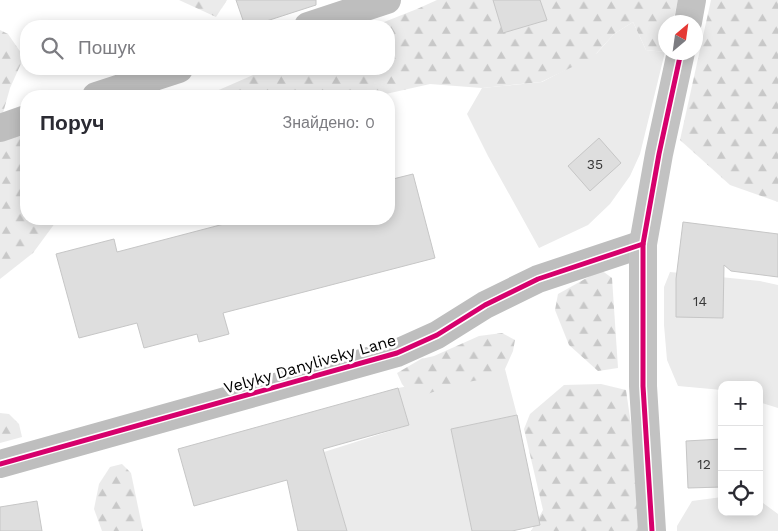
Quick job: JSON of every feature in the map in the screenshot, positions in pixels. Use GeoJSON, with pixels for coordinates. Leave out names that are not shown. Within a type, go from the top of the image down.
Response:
{"type":"FeatureCollection","features":[{"type":"Feature","properties":{"kind":"street"},"geometry":{"type":"LineString","coordinates":[[326,20],[387,0]]}},
{"type":"Feature","properties":{"kind":"street"},"geometry":{"type":"LineString","coordinates":[[689,15],[692,0]]}},
{"type":"Feature","properties":{"kind":"street"},"geometry":{"type":"LineString","coordinates":[[652,531],[642,386],[643,244],[659,154],[679,60]]}},
{"type":"Feature","properties":{"kind":"street"},"geometry":{"type":"LineString","coordinates":[[114,90],[161,75]]}},
{"type":"Feature","properties":{"kind":"street"},"geometry":{"type":"LineString","coordinates":[[0,128],[20,121]]}},
{"type":"Feature","properties":{"kind":"street","name":"Velyky Danylivsky Lane"},"geometry":{"type":"LineString","coordinates":[[0,464],[397,354],[437,335],[485,305],[538,279],[643,244]]}},
{"type":"Feature","properties":{"kind":"green space"},"geometry":{"type":"Polygon","coordinates":[[[179,0],[227,0],[216,17],[179,0]]]}},
{"type":"Feature","properties":{"kind":"green space"},"geometry":{"type":"Polygon","coordinates":[[[437,0],[678,0],[675,15],[658,15],[658,51],[646,50],[633,22],[614,34],[593,57],[541,82],[482,88],[430,84],[395,92],[395,90],[219,90],[253,75],[395,75],[395,20],[389,20],[437,0]]]}},
{"type":"Feature","properties":{"kind":"green space"},"geometry":{"type":"Polygon","coordinates":[[[711,0],[778,0],[778,202],[730,185],[680,140],[698,60],[703,60],[703,36],[711,0]]]}},
{"type":"Feature","properties":{"kind":"green space"},"geometry":{"type":"Polygon","coordinates":[[[633,22],[646,50],[658,51],[658,60],[663,60],[640,154],[630,176],[610,204],[588,225],[539,248],[467,114],[482,88],[542,82],[597,53],[614,34],[633,22]]]}},
{"type":"Feature","properties":{"kind":"green space"},"geometry":{"type":"Polygon","coordinates":[[[0,30],[8,34],[20,51],[20,66],[10,88],[3,113],[20,124],[20,225],[54,225],[33,253],[0,279],[0,30]]]}},
{"type":"Feature","properties":{"kind":"green space"},"geometry":{"type":"Polygon","coordinates":[[[601,270],[612,278],[618,368],[598,371],[569,345],[555,310],[558,294],[601,270]]]}},
{"type":"Feature","properties":{"kind":"green space"},"geometry":{"type":"Polygon","coordinates":[[[670,272],[760,281],[778,285],[778,408],[763,403],[763,381],[718,381],[718,390],[678,386],[667,360],[664,325],[664,287],[670,272]]]}},
{"type":"Feature","properties":{"kind":"green space"},"geometry":{"type":"Polygon","coordinates":[[[502,333],[515,340],[513,351],[505,369],[484,379],[452,385],[414,399],[402,384],[397,373],[421,359],[434,356],[479,336],[502,333]]]}},
{"type":"Feature","properties":{"kind":"green space"},"geometry":{"type":"Polygon","coordinates":[[[505,369],[517,415],[451,429],[472,531],[347,531],[324,452],[409,425],[398,388],[505,369]]]}},
{"type":"Feature","properties":{"kind":"green space"},"geometry":{"type":"Polygon","coordinates":[[[601,384],[626,390],[633,439],[639,521],[638,531],[531,531],[543,510],[524,429],[530,414],[564,385],[601,384]]]}},
{"type":"Feature","properties":{"kind":"green space"},"geometry":{"type":"Polygon","coordinates":[[[0,413],[9,414],[19,424],[22,437],[0,443],[0,413]]]}},
{"type":"Feature","properties":{"kind":"green space"},"geometry":{"type":"Polygon","coordinates":[[[122,464],[131,473],[143,531],[102,531],[94,509],[99,484],[110,467],[122,464]]]}},
{"type":"Feature","properties":{"kind":"green space"},"geometry":{"type":"Polygon","coordinates":[[[718,498],[718,516],[763,516],[763,503],[778,514],[778,531],[677,531],[677,526],[692,501],[718,498]]]}},
{"type":"Feature","properties":{"kind":"building"},"geometry":{"type":"Polygon","coordinates":[[[236,0],[316,0],[316,5],[270,20],[243,20],[236,0]]]}},
{"type":"Feature","properties":{"kind":"building"},"geometry":{"type":"Polygon","coordinates":[[[493,0],[540,0],[547,20],[503,33],[493,0]]]}},
{"type":"Feature","properties":{"kind":"building"},"geometry":{"type":"Polygon","coordinates":[[[599,138],[621,163],[590,191],[568,166],[599,138]]]}},
{"type":"Feature","properties":{"kind":"building"},"geometry":{"type":"Polygon","coordinates":[[[413,174],[435,258],[223,313],[229,334],[199,342],[197,334],[144,348],[137,323],[79,338],[56,254],[114,239],[117,252],[220,225],[395,225],[395,178],[413,174]]]}},
{"type":"Feature","properties":{"kind":"building"},"geometry":{"type":"Polygon","coordinates":[[[683,222],[778,234],[778,277],[731,271],[724,265],[723,318],[676,317],[676,279],[683,222]]]}},
{"type":"Feature","properties":{"kind":"building"},"geometry":{"type":"Polygon","coordinates":[[[398,388],[409,425],[323,449],[347,531],[298,531],[287,480],[194,506],[178,449],[398,388]]]}},
{"type":"Feature","properties":{"kind":"building"},"geometry":{"type":"Polygon","coordinates":[[[517,415],[540,525],[512,531],[472,531],[451,429],[517,415]]]}},
{"type":"Feature","properties":{"kind":"building"},"geometry":{"type":"Polygon","coordinates":[[[718,439],[718,487],[688,488],[686,441],[718,439]]]}},
{"type":"Feature","properties":{"kind":"building"},"geometry":{"type":"Polygon","coordinates":[[[37,501],[42,531],[0,531],[0,507],[37,501]]]}},
{"type":"Feature","properties":{"kind":"cycle path"},"geometry":{"type":"LineString","coordinates":[[652,531],[643,386],[643,244],[659,154],[679,60]]}},
{"type":"Feature","properties":{"kind":"cycle path"},"geometry":{"type":"LineString","coordinates":[[0,464],[397,353],[437,335],[485,305],[538,279],[643,244]]}}]}
